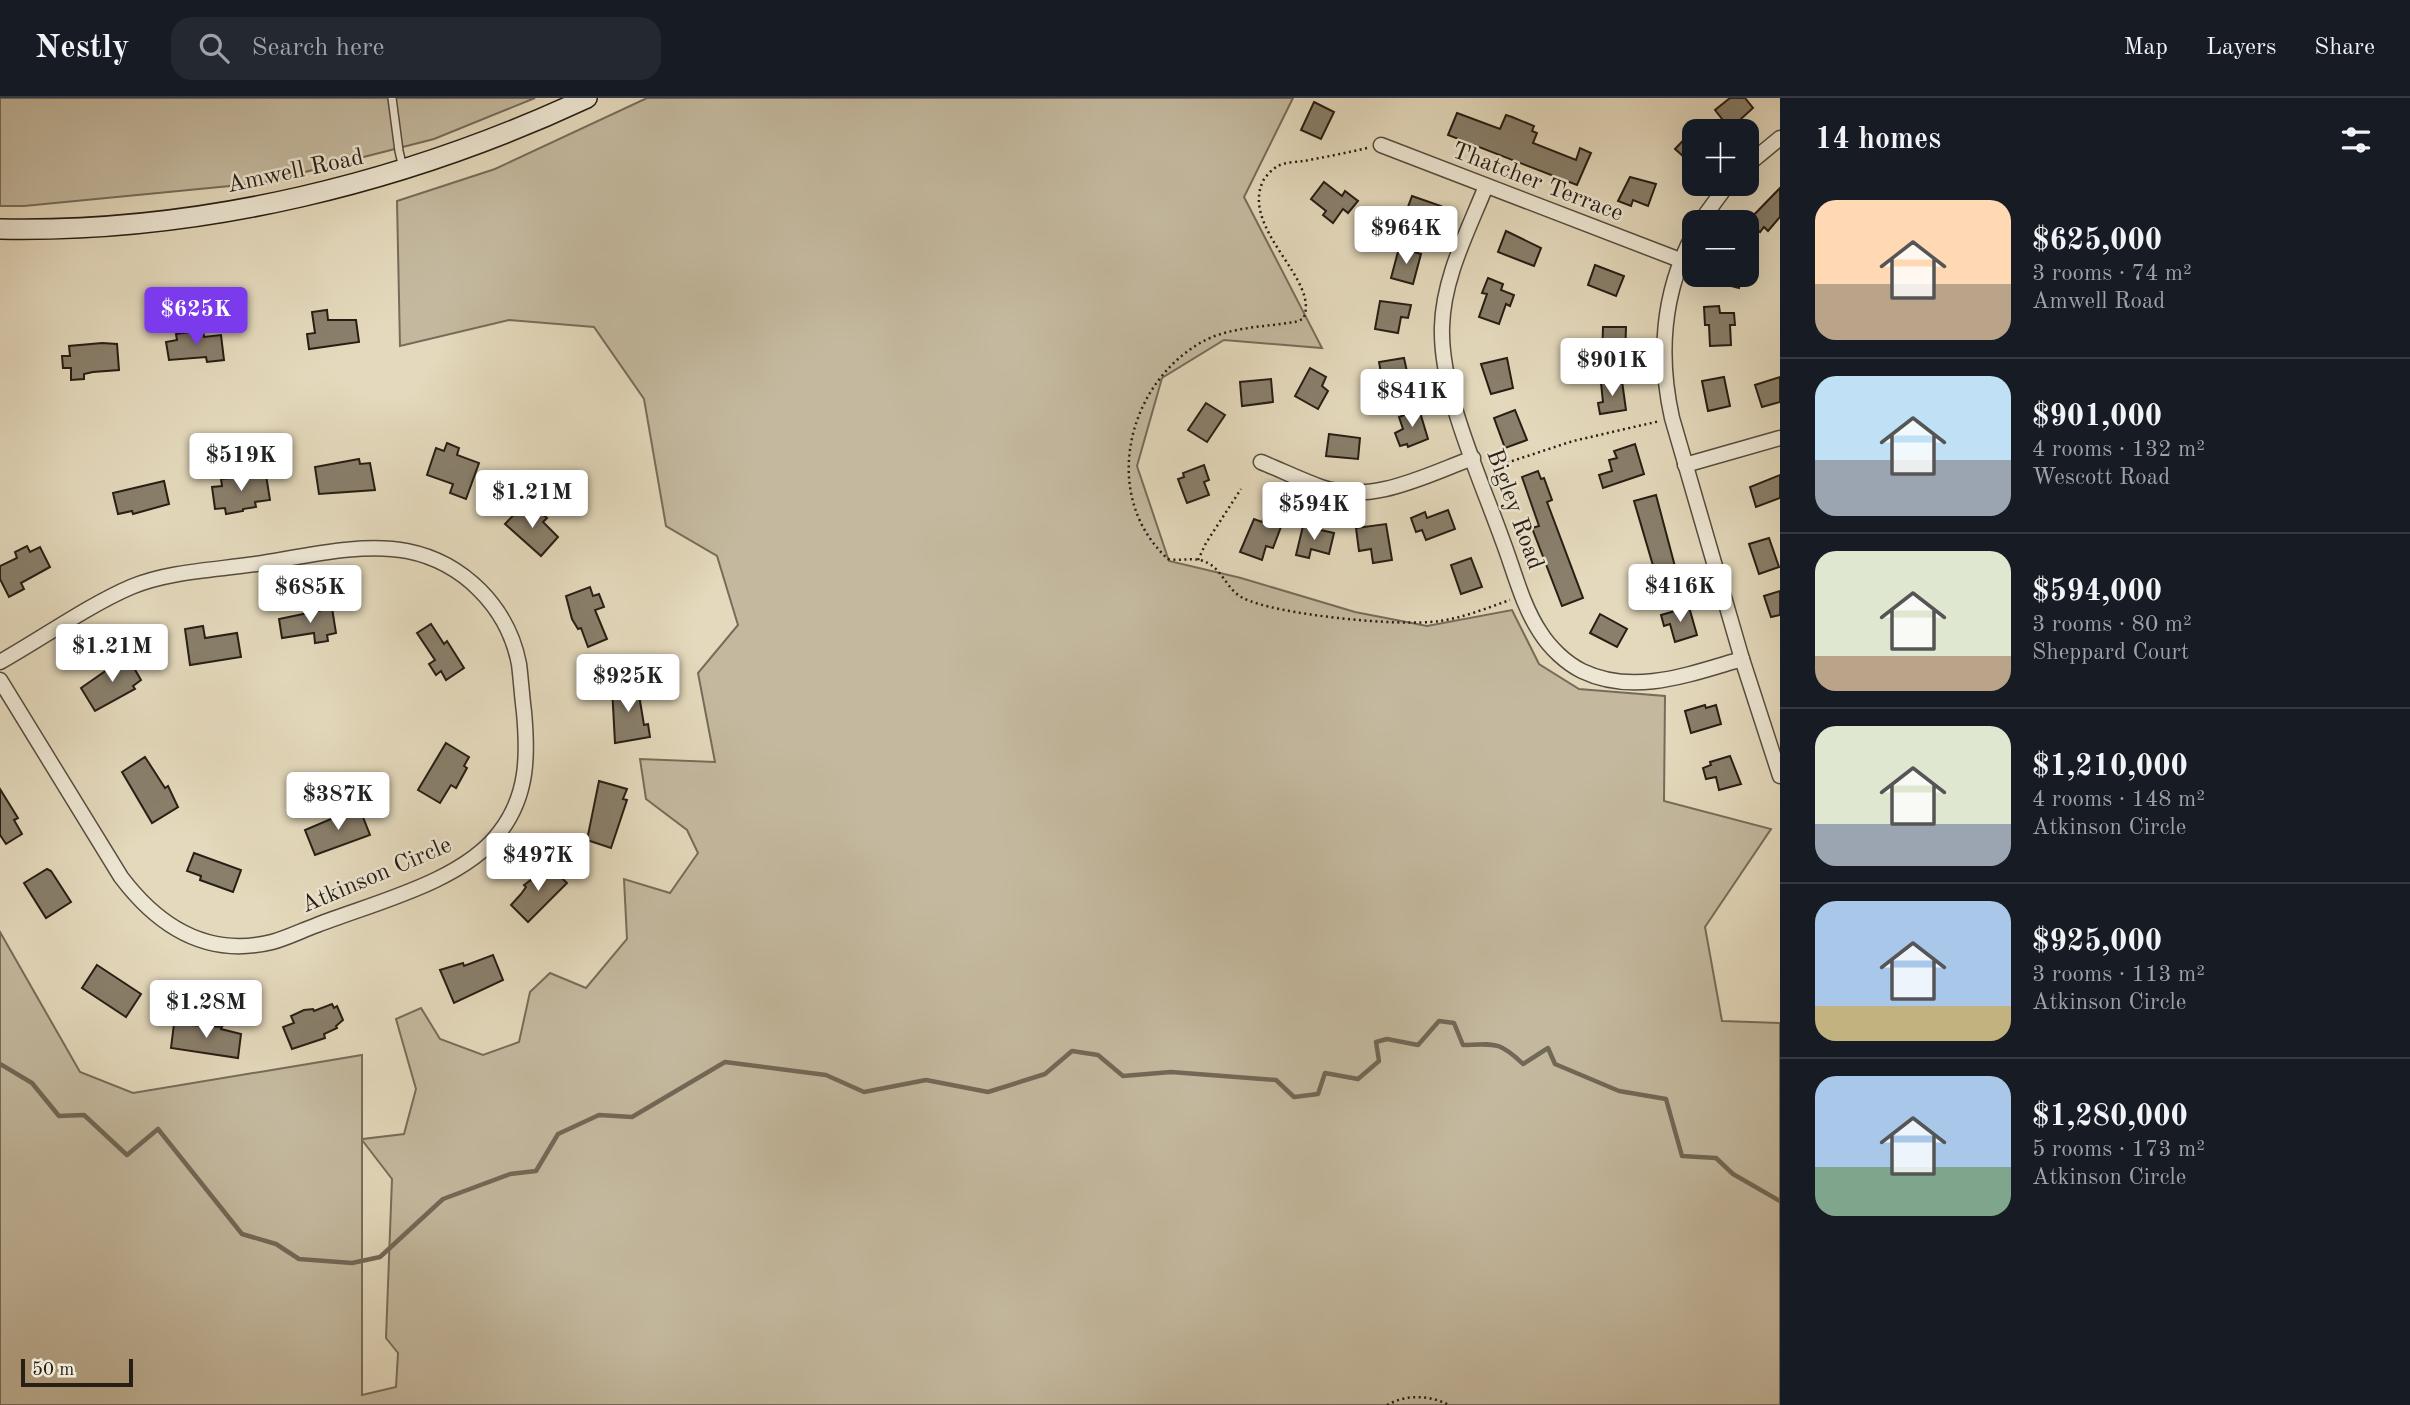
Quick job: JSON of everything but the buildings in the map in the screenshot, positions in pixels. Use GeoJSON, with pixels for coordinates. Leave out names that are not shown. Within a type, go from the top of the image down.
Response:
{"type":"FeatureCollection","features":[{"type":"Feature","properties":{"kind":"main road","name":"Amwell Road"},"geometry":{"type":"LineString","coordinates":[[0,229],[174,218],[303,196],[404,169],[482,142],[587,98]]}},
{"type":"Feature","properties":{"kind":"street"},"geometry":{"type":"LineString","coordinates":[[1759,155],[1780,138]]}},
{"type":"Feature","properties":{"kind":"street","name":"Thatcher Terrace"},"geometry":{"type":"LineString","coordinates":[[1381,145],[1680,260]]}},
{"type":"Feature","properties":{"kind":"street","name":"Bigley Road"},"geometry":{"type":"LineString","coordinates":[[1486,186],[1449,280],[1442,326],[1445,371],[1475,465],[1523,596],[1540,634],[1551,648],[1583,671],[1608,680],[1632,683],[1661,681],[1742,659]]}},
{"type":"Feature","properties":{"kind":"street"},"geometry":{"type":"LineString","coordinates":[[1682,256],[1670,298],[1664,349],[1666,385],[1672,418],[1742,659],[1780,776]]}},
{"type":"Feature","properties":{"kind":"street"},"geometry":{"type":"LineString","coordinates":[[1685,465],[1780,438]]}},
{"type":"Feature","properties":{"kind":"street"},"geometry":{"type":"LineString","coordinates":[[1261,462],[1323,488],[1351,493],[1388,488],[1475,465]]}},
{"type":"Feature","properties":{"kind":"street","name":"Atkinson Circle"},"geometry":{"type":"LineString","coordinates":[[0,662],[132,587],[194,573],[368,549],[408,551],[452,567],[489,599],[503,621],[519,663],[528,753],[523,786],[516,806],[499,834],[458,868],[427,883],[272,942],[226,944],[204,940],[165,923],[132,893],[0,680]]}},
{"type":"Feature","properties":{"kind":"lane"},"geometry":{"type":"LineString","coordinates":[[392,98],[398,151],[404,169]]}},
{"type":"Feature","properties":{"kind":"path"},"geometry":{"type":"LineString","coordinates":[[1381,145],[1278,166],[1266,177],[1258,201],[1262,217],[1299,285],[1305,303],[1303,319],[1295,323],[1231,332],[1202,341],[1169,365],[1154,383],[1145,401],[1128,454],[1129,488],[1134,505],[1154,546],[1168,559],[1199,560],[1213,565],[1241,597],[1267,606],[1339,617],[1434,622],[1455,619],[1523,596]]}},
{"type":"Feature","properties":{"kind":"path"},"geometry":{"type":"LineString","coordinates":[[1475,465],[1672,418]]}},
{"type":"Feature","properties":{"kind":"path"},"geometry":{"type":"LineString","coordinates":[[1199,560],[1206,543],[1241,489]]}},
{"type":"Feature","properties":{"kind":"path"},"geometry":{"type":"LineString","coordinates":[[1387,1405],[1395,1400],[1417,1397],[1449,1405]]}},
{"type":"Feature","properties":{"kind":"shaded area"},"geometry":{"type":"Polygon","coordinates":[[[0,98],[535,98],[434,139],[262,183],[0,206],[0,98]]]}},
{"type":"Feature","properties":{"kind":"shaded area"},"geometry":{"type":"Polygon","coordinates":[[[647,98],[1293,98],[1244,197],[1322,348],[1224,340],[1162,378],[1137,466],[1169,561],[1241,578],[1355,612],[1427,626],[1512,610],[1539,664],[1579,689],[1665,696],[1664,801],[1771,829],[1705,927],[1722,1021],[1780,1023],[1780,1405],[0,1405],[0,932],[80,1072],[133,1093],[362,1055],[362,1139],[404,1134],[416,1089],[396,1019],[421,1008],[440,1039],[483,1055],[519,1042],[530,992],[550,973],[586,988],[627,939],[624,879],[670,893],[698,853],[687,830],[646,799],[640,759],[715,762],[698,673],[738,625],[717,556],[666,526],[644,399],[594,327],[509,320],[400,346],[397,201],[495,169],[647,98]],[[362,1140],[362,1395],[396,1387],[398,1353],[386,1338],[392,1179],[362,1140]]]}},
{"type":"Feature","properties":{"kind":"waterway"},"geometry":{"type":"LineString","coordinates":[[0,1064],[32,1083],[59,1116],[84,1115],[127,1155],[158,1129],[242,1234],[276,1244],[299,1259],[352,1263],[380,1257],[443,1199],[510,1174],[536,1171],[558,1134],[599,1115],[632,1117],[725,1062],[826,1075],[864,1092],[926,1080],[988,1092],[1045,1074],[1072,1051],[1098,1055],[1123,1076],[1171,1072],[1276,1080],[1294,1097],[1318,1094],[1325,1073],[1358,1079],[1379,1061],[1376,1042],[1387,1039],[1418,1045],[1439,1021],[1454,1023],[1463,1045],[1496,1046],[1508,1051],[1523,1064],[1548,1048],[1555,1064],[1619,1091],[1666,1099],[1682,1156],[1716,1158],[1733,1174],[1780,1201]]}}]}
